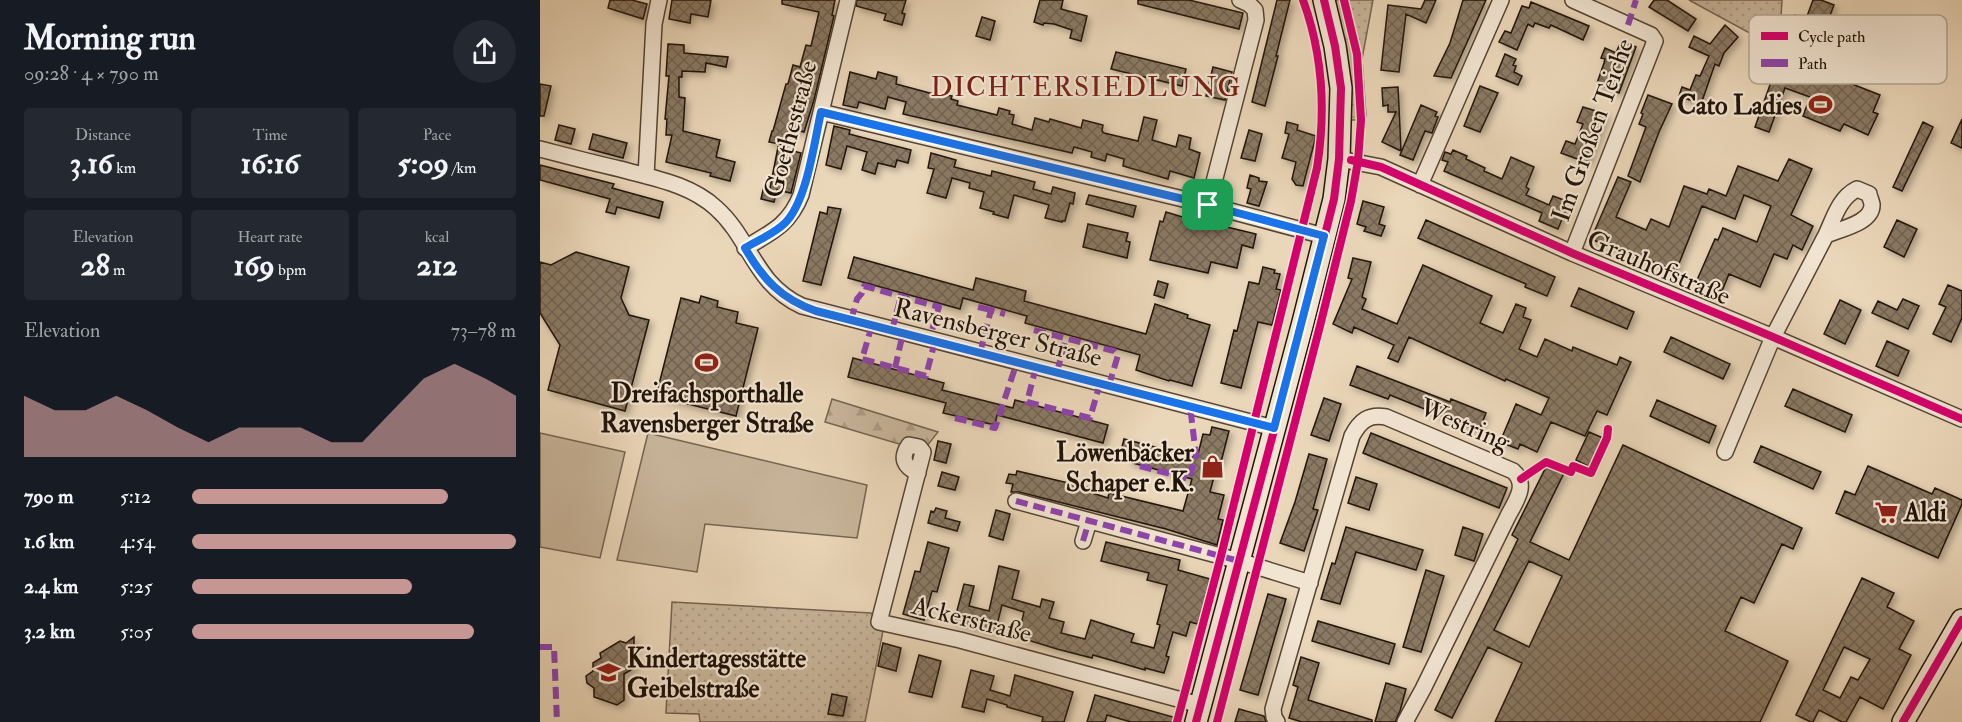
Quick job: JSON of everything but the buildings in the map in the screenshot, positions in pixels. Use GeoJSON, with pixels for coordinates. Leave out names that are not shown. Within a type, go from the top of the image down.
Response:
{"type":"FeatureCollection","features":[{"type":"Feature","properties":{"kind":"main road"},"geometry":{"type":"LineString","coordinates":[[1198,713],[1334,199],[1339,159],[1341,88],[1335,46],[1323,0]]}},
{"type":"Feature","properties":{"kind":"main road"},"geometry":{"type":"LineString","coordinates":[[1903,722],[1962,620]]}},
{"type":"Feature","properties":{"kind":"street"},"geometry":{"type":"LineString","coordinates":[[646,176],[654,24],[659,0]]}},
{"type":"Feature","properties":{"kind":"street","name":"Goethestraße"},"geometry":{"type":"LineString","coordinates":[[742,243],[778,229],[792,214],[801,195],[848,0]]}},
{"type":"Feature","properties":{"kind":"street"},"geometry":{"type":"LineString","coordinates":[[1208,205],[1256,20],[1255,10],[1240,0]]}},
{"type":"Feature","properties":{"kind":"street"},"geometry":{"type":"LineString","coordinates":[[1420,185],[1501,0]]}},
{"type":"Feature","properties":{"kind":"street","name":"Im Großen Teiche"},"geometry":{"type":"LineString","coordinates":[[1572,253],[1655,41],[1651,35],[1573,0]]}},
{"type":"Feature","properties":{"kind":"street"},"geometry":{"type":"LineString","coordinates":[[821,112],[1208,205],[1324,236]]}},
{"type":"Feature","properties":{"kind":"street","name":"Ravensberger Straße"},"geometry":{"type":"LineString","coordinates":[[540,149],[675,184],[697,194],[723,215],[760,271],[778,291],[802,306],[1274,428]]}},
{"type":"Feature","properties":{"kind":"street","name":"Grauhofstraße"},"geometry":{"type":"LineString","coordinates":[[1339,159],[1381,167],[1572,253],[1962,419]]}},
{"type":"Feature","properties":{"kind":"street"},"geometry":{"type":"LineString","coordinates":[[1725,452],[1773,337],[1826,235]]}},
{"type":"Feature","properties":{"kind":"street","name":"Westring"},"geometry":{"type":"LineString","coordinates":[[1277,722],[1273,709],[1352,436],[1358,425],[1370,416],[1386,417],[1513,471],[1518,475],[1521,484],[1520,491],[1405,722]]}},
{"type":"Feature","properties":{"kind":"street","name":"Ackerstraße"},"geometry":{"type":"LineString","coordinates":[[918,473],[879,622],[960,640],[1198,713]]}},
{"type":"Feature","properties":{"kind":"street"},"geometry":{"type":"LineString","coordinates":[[1016,501],[1310,582]]}},
{"type":"Feature","properties":{"kind":"street"},"geometry":{"type":"LineString","coordinates":[[1083,542],[1089,521]]}},
{"type":"Feature","properties":{"kind":"green space"},"geometry":{"type":"Polygon","coordinates":[[[1324,0],[1373,0],[1362,59],[1366,116],[1361,120],[1340,120],[1324,0]]]}},
{"type":"Feature","properties":{"kind":"green space"},"geometry":{"type":"Polygon","coordinates":[[[1689,0],[1782,0],[1781,15],[1749,15],[1749,33],[1689,0]]]}},
{"type":"Feature","properties":{"kind":"green space"},"geometry":{"type":"Polygon","coordinates":[[[832,399],[938,432],[927,446],[907,440],[899,444],[825,422],[832,399]]]}},
{"type":"Feature","properties":{"kind":"green space"},"geometry":{"type":"Polygon","coordinates":[[[540,433],[625,452],[600,558],[540,547],[540,433]]]}},
{"type":"Feature","properties":{"kind":"green space"},"geometry":{"type":"Polygon","coordinates":[[[648,433],[867,485],[857,538],[705,524],[697,572],[617,560],[648,433]]]}},
{"type":"Feature","properties":{"kind":"green space"},"geometry":{"type":"Polygon","coordinates":[[[672,602],[871,613],[883,631],[865,722],[700,722],[699,714],[666,713],[672,602]]]}},
{"type":"Feature","properties":{"kind":"marked path"},"geometry":{"type":"LineString","coordinates":[[1628,25],[1636,0]]}},
{"type":"Feature","properties":{"kind":"marked path"},"geometry":{"type":"LineString","coordinates":[[851,320],[857,299],[864,286],[939,307],[929,340]]}},
{"type":"Feature","properties":{"kind":"marked path"},"geometry":{"type":"LineString","coordinates":[[892,330],[901,296]]}},
{"type":"Feature","properties":{"kind":"marked path"},"geometry":{"type":"LineString","coordinates":[[978,307],[991,310]]}},
{"type":"Feature","properties":{"kind":"marked path"},"geometry":{"type":"LineString","coordinates":[[980,353],[991,310],[1005,314]]}},
{"type":"Feature","properties":{"kind":"marked path"},"geometry":{"type":"LineString","coordinates":[[872,325],[862,359],[926,376],[935,341]]}},
{"type":"Feature","properties":{"kind":"marked path"},"geometry":{"type":"LineString","coordinates":[[1034,330],[1114,351],[1118,355],[1109,385]]}},
{"type":"Feature","properties":{"kind":"marked path"},"geometry":{"type":"LineString","coordinates":[[895,368],[903,333]]}},
{"type":"Feature","properties":{"kind":"marked path"},"geometry":{"type":"LineString","coordinates":[[1057,372],[1066,338]]}},
{"type":"Feature","properties":{"kind":"marked path"},"geometry":{"type":"LineString","coordinates":[[955,418],[995,428],[1017,362]]}},
{"type":"Feature","properties":{"kind":"marked path"},"geometry":{"type":"LineString","coordinates":[[1036,367],[1027,402],[1090,418],[1100,383]]}},
{"type":"Feature","properties":{"kind":"marked path"},"geometry":{"type":"LineString","coordinates":[[1140,466],[1189,479],[1196,455],[1190,406]]}},
{"type":"Feature","properties":{"kind":"marked path"},"geometry":{"type":"LineString","coordinates":[[1016,501],[1239,561]]}},
{"type":"Feature","properties":{"kind":"marked path"},"geometry":{"type":"LineString","coordinates":[[1083,541],[1089,521]]}},
{"type":"Feature","properties":{"kind":"marked path"},"geometry":{"type":"LineString","coordinates":[[540,647],[554,647],[557,722]]}},
{"type":"Feature","properties":{"kind":"cycle path"},"geometry":{"type":"LineString","coordinates":[[1177,722],[1221,556],[1317,168],[1320,147],[1321,83],[1315,41],[1303,0]]}},
{"type":"Feature","properties":{"kind":"cycle path"},"geometry":{"type":"LineString","coordinates":[[1196,722],[1334,199],[1339,159],[1341,88],[1335,46],[1324,0]]}},
{"type":"Feature","properties":{"kind":"cycle path"},"geometry":{"type":"LineString","coordinates":[[1217,722],[1351,201],[1358,161],[1361,120],[1357,54],[1344,0]]}},
{"type":"Feature","properties":{"kind":"cycle path"},"geometry":{"type":"LineString","coordinates":[[1351,160],[1381,167],[1572,253],[1962,419]]}},
{"type":"Feature","properties":{"kind":"cycle path"},"geometry":{"type":"LineString","coordinates":[[1521,479],[1546,462],[1571,472],[1573,466],[1591,473],[1607,438],[1608,429]]}},
{"type":"Feature","properties":{"kind":"cycle path"},"geometry":{"type":"LineString","coordinates":[[1903,722],[1962,620]]}},
{"type":"Feature","properties":{"kind":"place","name":"Cato Ladies"},"geometry":{"type":"Point","coordinates":[1820,105]}},
{"type":"Feature","properties":{"kind":"place","name":"Dreifachsporthalle Ravensberger Straße"},"geometry":{"type":"Point","coordinates":[707,362]}},
{"type":"Feature","properties":{"kind":"place","name":"Löwenbäcker Schaper e.K."},"geometry":{"type":"Point","coordinates":[1212,467]}},
{"type":"Feature","properties":{"kind":"place","name":"Aldi"},"geometry":{"type":"Point","coordinates":[1886,512]}},
{"type":"Feature","properties":{"kind":"place","name":"Kindertagesstätte Geibelstraße"},"geometry":{"type":"Point","coordinates":[609,673]}},
{"type":"Feature","properties":{"kind":"district","name":"DICHTERSIEDLUNG"},"geometry":{"type":"Point","coordinates":[1086,87]}},
{"type":"Feature","properties":{"kind":"route"},"geometry":{"type":"LineString","coordinates":[[821,112],[1208,205],[1324,236],[1274,428],[816,311],[786,298],[778,291],[760,271],[745,248],[778,229],[792,214],[801,195],[821,112]]}}]}
